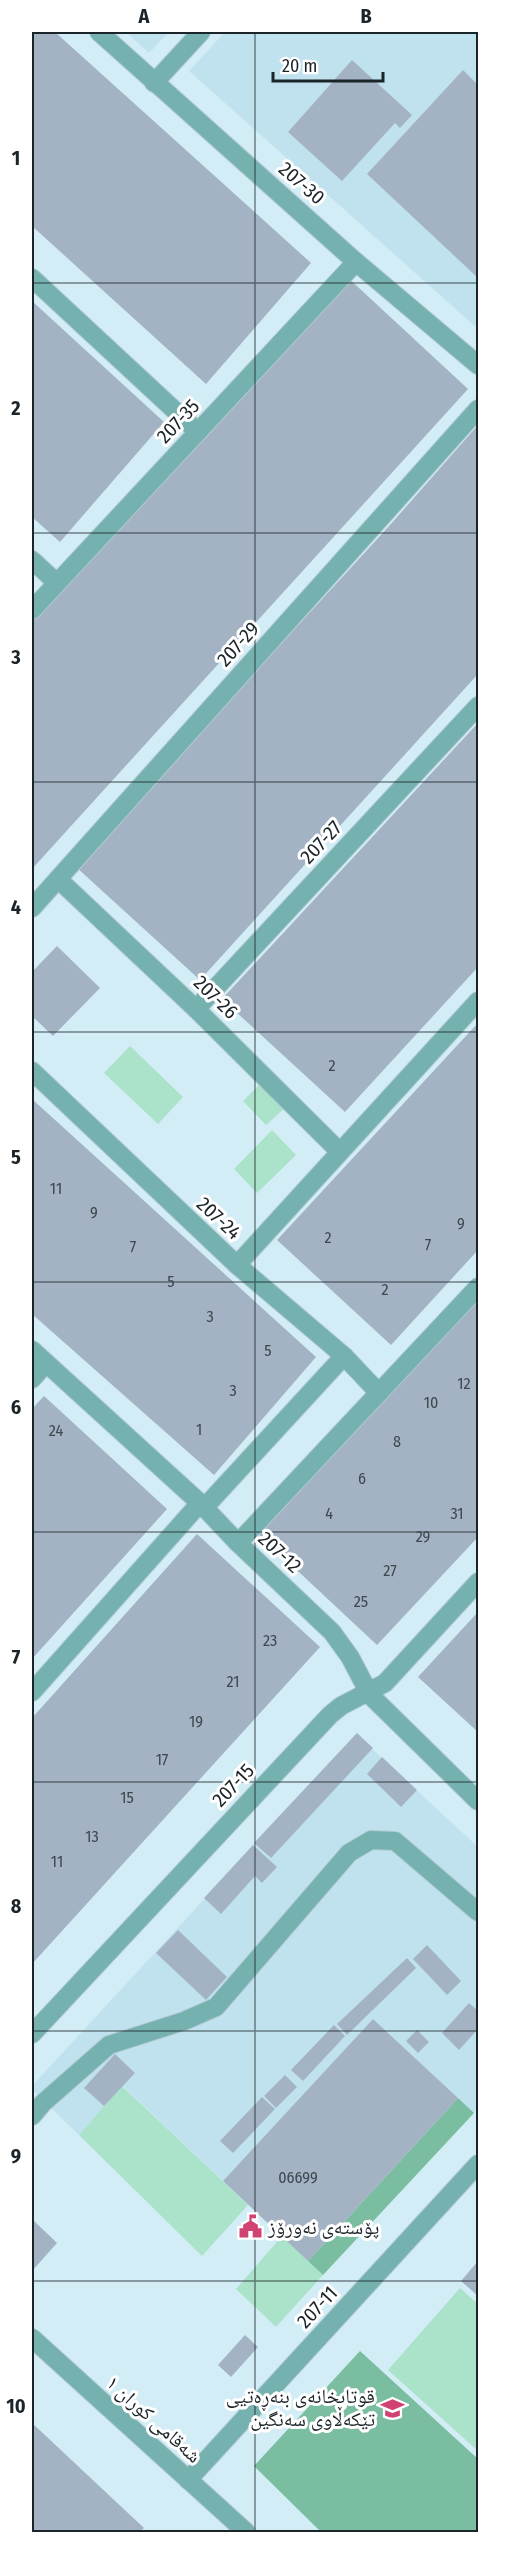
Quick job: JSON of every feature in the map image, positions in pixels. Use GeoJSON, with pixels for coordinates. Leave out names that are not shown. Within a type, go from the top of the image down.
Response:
{"type":"FeatureCollection","features":[{"type":"Feature","properties":{"kind":"street","name":"207-30"},"geometry":{"type":"LineString","coordinates":[[99,32],[356,262],[478,365]]}},
{"type":"Feature","properties":{"kind":"street"},"geometry":{"type":"LineString","coordinates":[[154,83],[201,32]]}},
{"type":"Feature","properties":{"kind":"street","name":"207-35"},"geometry":{"type":"LineString","coordinates":[[32,610],[356,262]]}},
{"type":"Feature","properties":{"kind":"street"},"geometry":{"type":"LineString","coordinates":[[32,278],[198,432]]}},
{"type":"Feature","properties":{"kind":"street","name":"207-29"},"geometry":{"type":"LineString","coordinates":[[32,909],[478,409]]}},
{"type":"Feature","properties":{"kind":"street"},"geometry":{"type":"LineString","coordinates":[[32,560],[57,583]]}},
{"type":"Feature","properties":{"kind":"street","name":"207-27"},"geometry":{"type":"LineString","coordinates":[[196,1009],[478,706]]}},
{"type":"Feature","properties":{"kind":"street","name":"207-26"},"geometry":{"type":"LineString","coordinates":[[58,879],[196,1009],[339,1151]]}},
{"type":"Feature","properties":{"kind":"street"},"geometry":{"type":"LineString","coordinates":[[237,1265],[478,1001]]}},
{"type":"Feature","properties":{"kind":"street","name":"207-24"},"geometry":{"type":"LineString","coordinates":[[32,1071],[237,1265],[344,1356],[379,1393]]}},
{"type":"Feature","properties":{"kind":"street"},"geometry":{"type":"LineString","coordinates":[[238,1544],[478,1287]]}},
{"type":"Feature","properties":{"kind":"street","name":"207-12"},"geometry":{"type":"LineString","coordinates":[[32,1350],[202,1505],[238,1544],[332,1632],[350,1656],[369,1692],[478,1802]]}},
{"type":"Feature","properties":{"kind":"street"},"geometry":{"type":"LineString","coordinates":[[32,1692],[202,1505],[344,1356]]}},
{"type":"Feature","properties":{"kind":"street"},"geometry":{"type":"LineString","coordinates":[[32,1379],[46,1363]]}},
{"type":"Feature","properties":{"kind":"street","name":"207-15"},"geometry":{"type":"LineString","coordinates":[[32,2034],[330,1715],[392,1676],[478,1582]]}},
{"type":"Feature","properties":{"kind":"street"},"geometry":{"type":"LineString","coordinates":[[32,2116],[43,2103],[109,2045],[184,2021],[216,2007],[349,1853],[371,1840],[395,1841],[478,1912]]}},
{"type":"Feature","properties":{"kind":"street","name":"207-11"},"geometry":{"type":"LineString","coordinates":[[188,2480],[478,2164]]}},
{"type":"Feature","properties":{"kind":"street","name":"شەقامی کوران ١"},"geometry":{"type":"LineString","coordinates":[[32,2338],[246,2532]]}},
{"type":"Feature","properties":{"kind":"shaded area"},"geometry":{"type":"Polygon","coordinates":[[[126,32],[169,32],[149,53],[126,32]]]}},
{"type":"Feature","properties":{"kind":"shaded area"},"geometry":{"type":"Polygon","coordinates":[[[225,32],[478,32],[478,329],[189,71],[225,32]]]}},
{"type":"Feature","properties":{"kind":"shaded area"},"geometry":{"type":"Polygon","coordinates":[[[356,1734],[478,1847],[478,2107],[474,2113],[373,2019],[223,2181],[123,2086],[79,2135],[32,2090],[32,2086],[356,1734]]]}},
{"type":"Feature","properties":{"kind":"green space"},"geometry":{"type":"Polygon","coordinates":[[[130,1046],[183,1097],[158,1124],[104,1073],[130,1046]]]}},
{"type":"Feature","properties":{"kind":"green space"},"geometry":{"type":"Polygon","coordinates":[[[262,1082],[286,1107],[266,1125],[243,1101],[262,1082]]]}},
{"type":"Feature","properties":{"kind":"green space"},"geometry":{"type":"Polygon","coordinates":[[[272,1130],[296,1155],[257,1193],[234,1169],[272,1130]]]}},
{"type":"Feature","properties":{"kind":"green space"},"geometry":{"type":"Polygon","coordinates":[[[122,2086],[248,2205],[202,2256],[79,2135],[122,2086]]]}},
{"type":"Feature","properties":{"kind":"green space"},"geometry":{"type":"Polygon","coordinates":[[[458,2098],[474,2113],[323,2275],[308,2261],[458,2098]]]}},
{"type":"Feature","properties":{"kind":"green space"},"geometry":{"type":"Polygon","coordinates":[[[282,2236],[323,2275],[276,2327],[236,2289],[282,2236]]]}},
{"type":"Feature","properties":{"kind":"green space"},"geometry":{"type":"Polygon","coordinates":[[[460,2288],[478,2304],[478,2451],[388,2370],[460,2288]]]}},
{"type":"Feature","properties":{"kind":"green space","name":"قوتابخانەی بنەڕەتیی تێکەڵاوی سەنگین"},"geometry":{"type":"Polygon","coordinates":[[[360,2351],[478,2459],[478,2532],[321,2532],[254,2466],[360,2351]]]}},
{"type":"Feature","properties":{"kind":"building"},"geometry":{"type":"Polygon","coordinates":[[[32,32],[55,32],[311,263],[206,384],[32,226],[32,32]]]}},
{"type":"Feature","properties":{"kind":"building"},"geometry":{"type":"Polygon","coordinates":[[[352,60],[412,115],[400,128],[395,123],[342,181],[288,132],[352,60]]]}},
{"type":"Feature","properties":{"kind":"building"},"geometry":{"type":"Polygon","coordinates":[[[463,70],[478,85],[478,278],[367,174],[463,70]]]}},
{"type":"Feature","properties":{"kind":"building"},"geometry":{"type":"Polygon","coordinates":[[[345,275],[468,389],[32,869],[32,621],[345,275]]]}},
{"type":"Feature","properties":{"kind":"building"},"geometry":{"type":"Polygon","coordinates":[[[32,301],[164,422],[60,542],[32,517],[32,301]]]}},
{"type":"Feature","properties":{"kind":"building"},"geometry":{"type":"Polygon","coordinates":[[[478,425],[478,674],[200,980],[76,867],[390,525],[478,425]]]}},
{"type":"Feature","properties":{"kind":"building"},"geometry":{"type":"Polygon","coordinates":[[[478,723],[478,967],[345,1112],[222,999],[478,723]]]}},
{"type":"Feature","properties":{"kind":"building"},"geometry":{"type":"Polygon","coordinates":[[[57,946],[100,988],[53,1036],[32,1016],[32,972],[57,946]]]}},
{"type":"Feature","properties":{"kind":"building"},"geometry":{"type":"Polygon","coordinates":[[[478,1023],[478,1250],[391,1345],[277,1240],[478,1023]]]}},
{"type":"Feature","properties":{"kind":"building"},"geometry":{"type":"Polygon","coordinates":[[[32,1099],[316,1357],[214,1475],[32,1314],[32,1099]]]}},
{"type":"Feature","properties":{"kind":"building"},"geometry":{"type":"Polygon","coordinates":[[[478,1295],[478,1537],[377,1645],[255,1531],[478,1295]]]}},
{"type":"Feature","properties":{"kind":"building"},"geometry":{"type":"Polygon","coordinates":[[[44,1396],[167,1509],[32,1659],[32,1409],[44,1396]]]}},
{"type":"Feature","properties":{"kind":"building"},"geometry":{"type":"Polygon","coordinates":[[[197,1534],[320,1647],[32,1964],[32,1718],[197,1534]]]}},
{"type":"Feature","properties":{"kind":"building"},"geometry":{"type":"Polygon","coordinates":[[[478,1612],[478,1732],[418,1677],[478,1612]]]}},
{"type":"Feature","properties":{"kind":"building"},"geometry":{"type":"Polygon","coordinates":[[[357,1733],[373,1748],[271,1858],[254,1843],[357,1733]]]}},
{"type":"Feature","properties":{"kind":"building"},"geometry":{"type":"Polygon","coordinates":[[[382,1757],[417,1790],[401,1807],[367,1774],[382,1757]]]}},
{"type":"Feature","properties":{"kind":"building"},"geometry":{"type":"Polygon","coordinates":[[[253,1845],[277,1867],[262,1883],[255,1876],[221,1914],[204,1898],[253,1845]]]}},
{"type":"Feature","properties":{"kind":"building"},"geometry":{"type":"Polygon","coordinates":[[[178,1930],[227,1977],[206,2000],[156,1953],[178,1930]]]}},
{"type":"Feature","properties":{"kind":"building"},"geometry":{"type":"Polygon","coordinates":[[[427,1945],[461,1981],[447,1995],[413,1959],[427,1945]]]}},
{"type":"Feature","properties":{"kind":"building"},"geometry":{"type":"Polygon","coordinates":[[[407,1958],[416,1968],[347,2035],[337,2024],[407,1958]]]}},
{"type":"Feature","properties":{"kind":"building"},"geometry":{"type":"Polygon","coordinates":[[[469,2003],[478,2011],[478,2029],[459,2050],[442,2033],[469,2003]]]}},
{"type":"Feature","properties":{"kind":"building"},"geometry":{"type":"Polygon","coordinates":[[[373,2019],[458,2098],[308,2261],[223,2181],[373,2019]]]}},
{"type":"Feature","properties":{"kind":"building"},"geometry":{"type":"Polygon","coordinates":[[[334,2025],[345,2036],[303,2081],[291,2070],[334,2025]]]}},
{"type":"Feature","properties":{"kind":"building"},"geometry":{"type":"Polygon","coordinates":[[[417,2030],[429,2042],[418,2053],[406,2041],[417,2030]]]}},
{"type":"Feature","properties":{"kind":"building"},"geometry":{"type":"Polygon","coordinates":[[[115,2054],[135,2073],[104,2106],[84,2088],[115,2054]]]}},
{"type":"Feature","properties":{"kind":"building"},"geometry":{"type":"Polygon","coordinates":[[[285,2075],[297,2087],[276,2108],[264,2096],[285,2075]]]}},
{"type":"Feature","properties":{"kind":"building"},"geometry":{"type":"Polygon","coordinates":[[[262,2097],[275,2109],[233,2153],[220,2141],[262,2097]]]}},
{"type":"Feature","properties":{"kind":"building"},"geometry":{"type":"Polygon","coordinates":[[[32,2219],[57,2243],[32,2271],[32,2219]]]}},
{"type":"Feature","properties":{"kind":"building"},"geometry":{"type":"Polygon","coordinates":[[[478,2261],[478,2296],[461,2281],[478,2261]]]}},
{"type":"Feature","properties":{"kind":"building"},"geometry":{"type":"Polygon","coordinates":[[[245,2335],[258,2347],[231,2377],[218,2365],[245,2335]]]}},
{"type":"Feature","properties":{"kind":"building"},"geometry":{"type":"Polygon","coordinates":[[[32,2423],[144,2528],[140,2532],[32,2532],[32,2423]]]}},
{"type":"Feature","properties":{"kind":"place","name":"پۆسته‌ی نه‌ورۆز"},"geometry":{"type":"Point","coordinates":[250,2227]}},
{"type":"Feature","properties":{"kind":"place","name":"قوتابخانەی بنەڕەتیی تێکەڵاوی سەنگین"},"geometry":{"type":"Point","coordinates":[393,2408]}}]}
